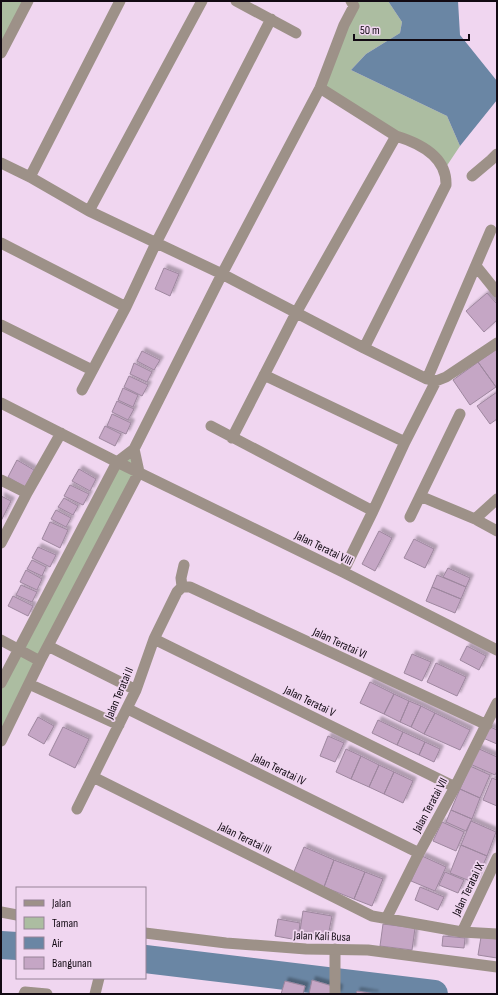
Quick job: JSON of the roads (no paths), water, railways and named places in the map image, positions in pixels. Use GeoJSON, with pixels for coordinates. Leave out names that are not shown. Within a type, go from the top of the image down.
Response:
{"type":"FeatureCollection","features":[{"type":"Feature","properties":{"kind":"street"},"geometry":{"type":"LineString","coordinates":[[1,53],[28,1]]}},
{"type":"Feature","properties":{"kind":"street"},"geometry":{"type":"LineString","coordinates":[[30,177],[120,1]]}},
{"type":"Feature","properties":{"kind":"street"},"geometry":{"type":"LineString","coordinates":[[89,211],[202,1]]}},
{"type":"Feature","properties":{"kind":"street"},"geometry":{"type":"LineString","coordinates":[[236,1],[296,33]]}},
{"type":"Feature","properties":{"kind":"street"},"geometry":{"type":"LineString","coordinates":[[1,683],[117,462],[134,449],[222,274],[320,88],[344,25],[354,6],[351,1]]}},
{"type":"Feature","properties":{"kind":"street"},"geometry":{"type":"LineString","coordinates":[[82,390],[126,307],[156,243],[271,19]]}},
{"type":"Feature","properties":{"kind":"street"},"geometry":{"type":"LineString","coordinates":[[320,88],[396,136],[420,145],[439,162],[446,177],[446,185],[364,348]]}},
{"type":"Feature","properties":{"kind":"street"},"geometry":{"type":"LineString","coordinates":[[232,438],[296,313],[396,136]]}},
{"type":"Feature","properties":{"kind":"street"},"geometry":{"type":"LineString","coordinates":[[472,176],[495,161]]}},
{"type":"Feature","properties":{"kind":"street"},"geometry":{"type":"LineString","coordinates":[[1,162],[89,211],[222,274],[364,348],[432,380],[446,377],[497,343]]}},
{"type":"Feature","properties":{"kind":"street"},"geometry":{"type":"LineString","coordinates":[[343,572],[374,511],[432,380],[491,230]]}},
{"type":"Feature","properties":{"kind":"street"},"geometry":{"type":"LineString","coordinates":[[1,243],[126,307]]}},
{"type":"Feature","properties":{"kind":"street"},"geometry":{"type":"LineString","coordinates":[[476,266],[497,292]]}},
{"type":"Feature","properties":{"kind":"street"},"geometry":{"type":"LineString","coordinates":[[1,325],[92,370]]}},
{"type":"Feature","properties":{"kind":"street"},"geometry":{"type":"LineString","coordinates":[[264,375],[405,442]]}},
{"type":"Feature","properties":{"kind":"street","name":"Jalan Teratai VIII"},"geometry":{"type":"LineString","coordinates":[[1,403],[497,650]]}},
{"type":"Feature","properties":{"kind":"street"},"geometry":{"type":"LineString","coordinates":[[410,517],[460,414]]}},
{"type":"Feature","properties":{"kind":"street"},"geometry":{"type":"LineString","coordinates":[[210,426],[374,511]]}},
{"type":"Feature","properties":{"kind":"street"},"geometry":{"type":"LineString","coordinates":[[1,543],[61,433]]}},
{"type":"Feature","properties":{"kind":"street"},"geometry":{"type":"LineString","coordinates":[[1,741],[40,661],[139,472],[134,449]]}},
{"type":"Feature","properties":{"kind":"street"},"geometry":{"type":"LineString","coordinates":[[1,480],[27,493]]}},
{"type":"Feature","properties":{"kind":"street"},"geometry":{"type":"LineString","coordinates":[[420,496],[475,519],[497,531]]}},
{"type":"Feature","properties":{"kind":"street"},"geometry":{"type":"LineString","coordinates":[[475,519],[497,499]]}},
{"type":"Feature","properties":{"kind":"street"},"geometry":{"type":"LineString","coordinates":[[182,587],[181,578],[184,565]]}},
{"type":"Feature","properties":{"kind":"street","name":"Jalan Teratai VI"},"geometry":{"type":"LineString","coordinates":[[182,587],[186,586],[487,725]]}},
{"type":"Feature","properties":{"kind":"street","name":"Jalan Teratai II"},"geometry":{"type":"LineString","coordinates":[[77,809],[128,709],[154,639],[177,592],[182,587]]}},
{"type":"Feature","properties":{"kind":"street","name":"Jalan Teratai V"},"geometry":{"type":"LineString","coordinates":[[154,639],[455,787]]}},
{"type":"Feature","properties":{"kind":"street"},"geometry":{"type":"LineString","coordinates":[[1,640],[40,661]]}},
{"type":"Feature","properties":{"kind":"street"},"geometry":{"type":"LineString","coordinates":[[48,646],[136,690]]}},
{"type":"Feature","properties":{"kind":"street"},"geometry":{"type":"LineString","coordinates":[[29,684],[120,725]]}},
{"type":"Feature","properties":{"kind":"street","name":"Jalan Teratai VII"},"geometry":{"type":"LineString","coordinates":[[386,919],[497,703]]}},
{"type":"Feature","properties":{"kind":"street","name":"Jalan Teratai IV"},"geometry":{"type":"LineString","coordinates":[[128,709],[419,853]]}},
{"type":"Feature","properties":{"kind":"street","name":"Jalan Teratai III"},"geometry":{"type":"LineString","coordinates":[[93,778],[372,916],[462,932],[497,934]]}},
{"type":"Feature","properties":{"kind":"street","name":"Jalan Teratai IX"},"geometry":{"type":"LineString","coordinates":[[462,932],[497,858]]}},
{"type":"Feature","properties":{"kind":"street"},"geometry":{"type":"LineString","coordinates":[[1,912],[16,915]]}},
{"type":"Feature","properties":{"kind":"street","name":"Jalan Kali Busa"},"geometry":{"type":"LineString","coordinates":[[146,933],[226,943],[306,949],[368,950],[497,967]]}},
{"type":"Feature","properties":{"kind":"street"},"geometry":{"type":"LineString","coordinates":[[335,994],[336,949]]}},
{"type":"Feature","properties":{"kind":"street"},"geometry":{"type":"LineString","coordinates":[[95,994],[99,979]]}},
{"type":"Feature","properties":{"kind":"street"},"geometry":{"type":"LineString","coordinates":[[24,994],[25,992],[46,994]]}},
{"type":"Feature","properties":{"kind":"water"},"geometry":{"type":"Polygon","coordinates":[[[388,1],[458,1],[460,35],[497,81],[497,100],[460,146],[447,116],[351,70],[366,54],[400,33],[402,22],[388,1]]]}},
{"type":"Feature","properties":{"kind":"waterway"},"geometry":{"type":"LineString","coordinates":[[1,945],[16,946]]}},
{"type":"Feature","properties":{"kind":"waterway"},"geometry":{"type":"LineString","coordinates":[[146,959],[434,994]]}}]}
